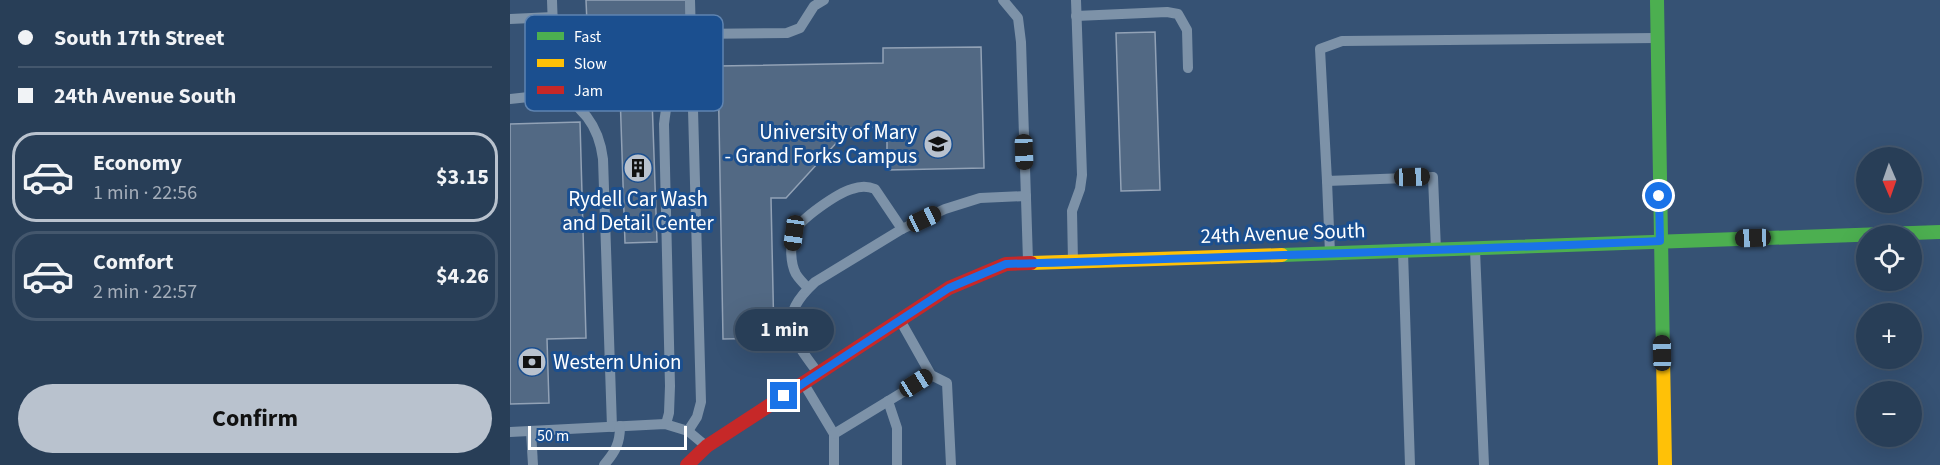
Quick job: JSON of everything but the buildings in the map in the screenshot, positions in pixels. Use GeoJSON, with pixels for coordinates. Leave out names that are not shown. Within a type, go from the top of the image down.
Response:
{"type":"FeatureCollection","features":[{"type":"Feature","properties":{"kind":"street"},"geometry":{"type":"LineString","coordinates":[[1657,0],[1665,465]]}},
{"type":"Feature","properties":{"kind":"street","name":"24th Avenue South"},"geometry":{"type":"LineString","coordinates":[[687,465],[707,446],[949,288],[1006,264],[1940,232]]}},
{"type":"Feature","properties":{"kind":"lane"},"geometry":{"type":"LineString","coordinates":[[552,0],[553,15]]}},
{"type":"Feature","properties":{"kind":"lane"},"geometry":{"type":"LineString","coordinates":[[690,0],[690,15]]}},
{"type":"Feature","properties":{"kind":"lane"},"geometry":{"type":"LineString","coordinates":[[723,34],[787,33],[800,28],[814,6],[824,0]]}},
{"type":"Feature","properties":{"kind":"lane"},"geometry":{"type":"LineString","coordinates":[[1004,0],[1018,18],[1021,42],[1028,263]]}},
{"type":"Feature","properties":{"kind":"lane"},"geometry":{"type":"LineString","coordinates":[[1073,262],[1072,211],[1083,175],[1076,0]]}},
{"type":"Feature","properties":{"kind":"lane"},"geometry":{"type":"LineString","coordinates":[[1077,16],[1167,12],[1178,15],[1187,30],[1188,68]]}},
{"type":"Feature","properties":{"kind":"lane"},"geometry":{"type":"LineString","coordinates":[[510,19],[525,18]]}},
{"type":"Feature","properties":{"kind":"lane"},"geometry":{"type":"LineString","coordinates":[[1330,253],[1320,50],[1342,41],[1657,38]]}},
{"type":"Feature","properties":{"kind":"lane"},"geometry":{"type":"LineString","coordinates":[[510,99],[525,97]]}},
{"type":"Feature","properties":{"kind":"lane"},"geometry":{"type":"LineString","coordinates":[[582,111],[600,138],[603,159],[616,426],[620,439],[617,449],[604,465]]}},
{"type":"Feature","properties":{"kind":"lane"},"geometry":{"type":"LineString","coordinates":[[666,111],[664,124],[670,386],[669,413],[666,424]]}},
{"type":"Feature","properties":{"kind":"lane"},"geometry":{"type":"LineString","coordinates":[[688,431],[697,417],[701,402],[693,111]]}},
{"type":"Feature","properties":{"kind":"lane"},"geometry":{"type":"LineString","coordinates":[[1327,181],[1433,177],[1436,250]]}},
{"type":"Feature","properties":{"kind":"lane"},"geometry":{"type":"LineString","coordinates":[[808,288],[796,274],[792,262],[794,233],[799,224],[837,196],[854,188],[868,186],[875,189],[902,229]]}},
{"type":"Feature","properties":{"kind":"lane"},"geometry":{"type":"LineString","coordinates":[[818,373],[796,344],[791,329],[793,312],[802,294],[814,282],[902,229],[968,201],[980,198],[1026,196]]}},
{"type":"Feature","properties":{"kind":"lane"},"geometry":{"type":"LineString","coordinates":[[1475,249],[1484,465]]}},
{"type":"Feature","properties":{"kind":"lane"},"geometry":{"type":"LineString","coordinates":[[1403,250],[1410,465]]}},
{"type":"Feature","properties":{"kind":"lane"},"geometry":{"type":"LineString","coordinates":[[899,320],[931,375],[947,383],[951,465]]}},
{"type":"Feature","properties":{"kind":"lane"},"geometry":{"type":"LineString","coordinates":[[834,434],[931,375]]}},
{"type":"Feature","properties":{"kind":"lane"},"geometry":{"type":"LineString","coordinates":[[803,383],[834,434],[834,465]]}},
{"type":"Feature","properties":{"kind":"lane"},"geometry":{"type":"LineString","coordinates":[[888,401],[897,428],[897,465]]}},
{"type":"Feature","properties":{"kind":"lane"},"geometry":{"type":"LineString","coordinates":[[510,432],[666,424],[688,431],[707,446]]}},
{"type":"Feature","properties":{"kind":"lane"},"geometry":{"type":"LineString","coordinates":[[531,430],[533,465]]}},
{"type":"Feature","properties":{"kind":"traffic: fast"},"geometry":{"type":"LineString","coordinates":[[1657,0],[1663,356]]}},
{"type":"Feature","properties":{"kind":"traffic: fast"},"geometry":{"type":"LineString","coordinates":[[1282,255],[1940,232]]}},
{"type":"Feature","properties":{"kind":"traffic: slow"},"geometry":{"type":"LineString","coordinates":[[1031,263],[1282,255]]}},
{"type":"Feature","properties":{"kind":"traffic: slow"},"geometry":{"type":"LineString","coordinates":[[1663,356],[1665,465]]}},
{"type":"Feature","properties":{"kind":"traffic: jam"},"geometry":{"type":"LineString","coordinates":[[687,465],[707,446],[949,288],[1006,264],[1031,263]]}},
{"type":"Feature","properties":{"kind":"place","name":"University of Mary - Grand Forks Campus"},"geometry":{"type":"Point","coordinates":[938,144]}},
{"type":"Feature","properties":{"kind":"place","name":"Rydell Car Wash and Detail Center"},"geometry":{"type":"Point","coordinates":[638,168]}},
{"type":"Feature","properties":{"kind":"place","name":"Western Union"},"geometry":{"type":"Point","coordinates":[532,362]}},
{"type":"Feature","properties":{"kind":"route"},"geometry":{"type":"LineString","coordinates":[[784,396],[949,288],[1006,264],[1660,241],[1659,196]]}}]}
